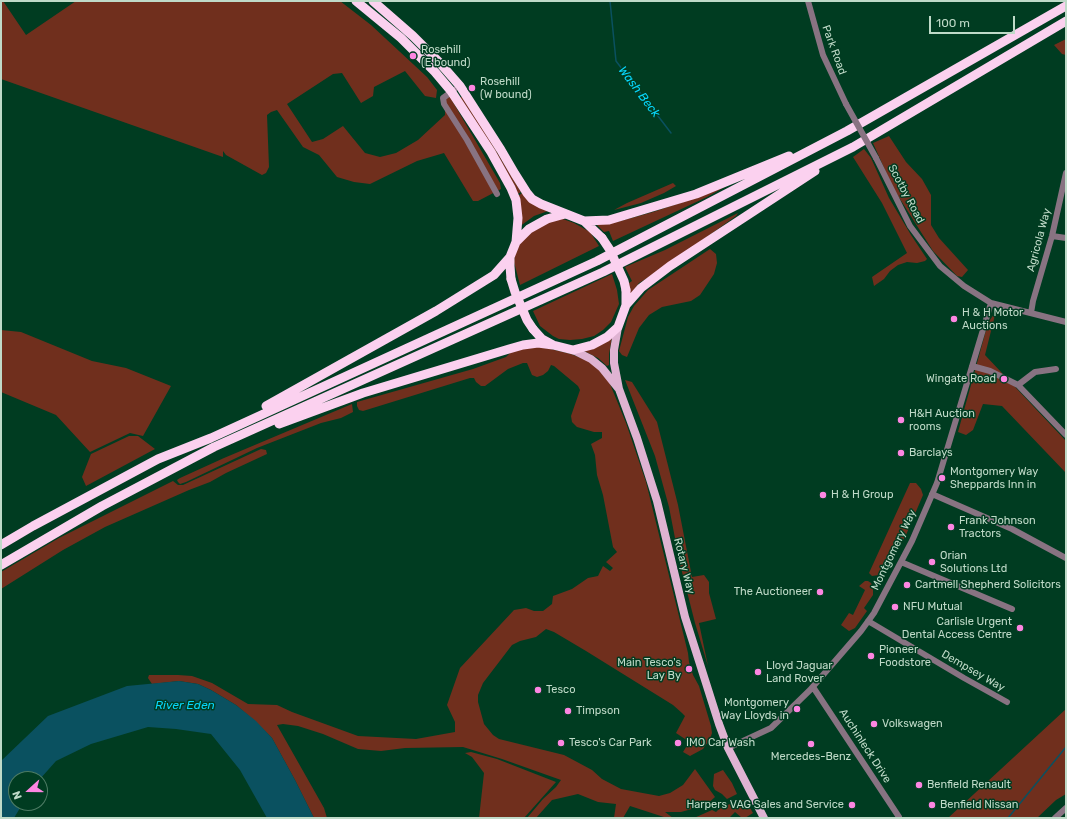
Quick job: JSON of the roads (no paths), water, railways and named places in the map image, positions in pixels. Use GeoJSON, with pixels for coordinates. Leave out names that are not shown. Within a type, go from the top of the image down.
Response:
{"type":"FeatureCollection","features":[{"type":"Feature","properties":{"kind":"highway"},"geometry":{"type":"LineString","coordinates":[[211,438],[436,311],[494,274],[510,256],[516,242],[518,218],[516,200],[511,188],[491,152],[451,91],[435,72],[401,38],[356,1]]}},
{"type":"Feature","properties":{"kind":"highway"},"geometry":{"type":"LineString","coordinates":[[373,1],[413,36],[460,86],[532,199],[584,221],[609,220],[696,194],[847,131]]}},
{"type":"Feature","properties":{"kind":"highway"},"geometry":{"type":"LineString","coordinates":[[1,545],[33,526],[158,459],[211,438],[596,261],[847,131],[1066,6]]}},
{"type":"Feature","properties":{"kind":"highway"},"geometry":{"type":"LineString","coordinates":[[214,447],[363,393],[523,345],[538,343],[573,350],[592,345],[607,337],[618,326],[626,305],[640,288],[670,266],[854,146],[1066,21]]}},
{"type":"Feature","properties":{"kind":"highway"},"geometry":{"type":"LineString","coordinates":[[1,564],[102,506],[214,447],[603,272],[854,146]]}},
{"type":"Feature","properties":{"kind":"highway"},"geometry":{"type":"LineString","coordinates":[[516,242],[529,229],[547,219],[565,214]]}},
{"type":"Feature","properties":{"kind":"highway"},"geometry":{"type":"LineString","coordinates":[[584,221],[602,238],[610,250],[624,281],[626,290],[626,305]]}},
{"type":"Feature","properties":{"kind":"highway"},"geometry":{"type":"LineString","coordinates":[[510,256],[511,279],[514,292],[527,320],[542,339],[552,345]]}},
{"type":"Feature","properties":{"kind":"main road","name":"Rotary Way"},"geometry":{"type":"LineString","coordinates":[[618,326],[614,350],[614,363],[619,389],[637,438],[657,502],[685,617],[728,748],[764,818]]}},
{"type":"Feature","properties":{"kind":"main road","name":"Rotary Way"},"geometry":{"type":"LineString","coordinates":[[573,350],[591,359],[602,368],[619,389]]}},
{"type":"Feature","properties":{"kind":"street","name":"Park Road"},"geometry":{"type":"LineString","coordinates":[[808,1],[823,55],[846,104],[876,158]]}},
{"type":"Feature","properties":{"kind":"street"},"geometry":{"type":"LineString","coordinates":[[460,86],[451,91],[444,98],[444,104],[467,140],[498,194]]}},
{"type":"Feature","properties":{"kind":"street","name":"Scotby Road"},"geometry":{"type":"LineString","coordinates":[[876,158],[910,226],[940,266],[964,286],[991,303],[1066,322]]}},
{"type":"Feature","properties":{"kind":"street","name":"Agricola Way"},"geometry":{"type":"LineString","coordinates":[[1031,313],[1033,301],[1052,236],[1066,172]]}},
{"type":"Feature","properties":{"kind":"street"},"geometry":{"type":"LineString","coordinates":[[1052,236],[1066,238]]}},
{"type":"Feature","properties":{"kind":"street","name":"Montgomery Way"},"geometry":{"type":"LineString","coordinates":[[728,748],[771,728],[813,687],[868,621],[901,562],[932,494],[991,303]]}},
{"type":"Feature","properties":{"kind":"street"},"geometry":{"type":"LineString","coordinates":[[972,366],[990,372],[1018,385],[1066,434]]}},
{"type":"Feature","properties":{"kind":"street"},"geometry":{"type":"LineString","coordinates":[[1018,385],[1035,372],[1056,369]]}},
{"type":"Feature","properties":{"kind":"street"},"geometry":{"type":"LineString","coordinates":[[932,494],[1012,529],[1066,558]]}},
{"type":"Feature","properties":{"kind":"street"},"geometry":{"type":"LineString","coordinates":[[901,562],[1012,609]]}},
{"type":"Feature","properties":{"kind":"street","name":"Dempsey Way"},"geometry":{"type":"LineString","coordinates":[[868,621],[1007,702]]}},
{"type":"Feature","properties":{"kind":"street","name":"Auchinleck Drive"},"geometry":{"type":"LineString","coordinates":[[813,687],[899,817]]}},
{"type":"Feature","properties":{"kind":"street"},"geometry":{"type":"LineString","coordinates":[[1055,818],[1066,808]]}},
{"type":"Feature","properties":{"kind":"water","name":"River Eden"},"geometry":{"type":"Polygon","coordinates":[[[179,681],[198,684],[236,705],[256,721],[272,738],[314,818],[267,818],[240,770],[211,734],[148,727],[91,744],[56,761],[47,771],[8,771],[8,811],[18,811],[14,818],[1,818],[1,761],[48,716],[127,686],[179,681]]]}},
{"type":"Feature","properties":{"kind":"waterway","name":"Wash Beck"},"geometry":{"type":"LineString","coordinates":[[610,1],[616,61],[671,133]]}},
{"type":"Feature","properties":{"kind":"waterway"},"geometry":{"type":"LineString","coordinates":[[1008,818],[1066,747]]}},
{"type":"Feature","properties":{"kind":"place","name":"Rosehill (E bound)"},"geometry":{"type":"Point","coordinates":[413,56]}},
{"type":"Feature","properties":{"kind":"place","name":"Rosehill (W bound)"},"geometry":{"type":"Point","coordinates":[472,88]}},
{"type":"Feature","properties":{"kind":"place","name":"H & H Motor Auctions"},"geometry":{"type":"Point","coordinates":[954,319]}},
{"type":"Feature","properties":{"kind":"place","name":"Wingate Road"},"geometry":{"type":"Point","coordinates":[1004,379]}},
{"type":"Feature","properties":{"kind":"place","name":"H&H Auction rooms"},"geometry":{"type":"Point","coordinates":[901,420]}},
{"type":"Feature","properties":{"kind":"place","name":"Barclays"},"geometry":{"type":"Point","coordinates":[901,453]}},
{"type":"Feature","properties":{"kind":"place","name":"Montgomery Way Sheppards Inn in"},"geometry":{"type":"Point","coordinates":[942,478]}},
{"type":"Feature","properties":{"kind":"place","name":"H & H Group"},"geometry":{"type":"Point","coordinates":[823,495]}},
{"type":"Feature","properties":{"kind":"place","name":"Frank Johnson Tractors"},"geometry":{"type":"Point","coordinates":[951,527]}},
{"type":"Feature","properties":{"kind":"place","name":"Orian Solutions Ltd"},"geometry":{"type":"Point","coordinates":[932,562]}},
{"type":"Feature","properties":{"kind":"place","name":"Cartmell Shepherd Solicitors"},"geometry":{"type":"Point","coordinates":[907,585]}},
{"type":"Feature","properties":{"kind":"place","name":"The Auctioneer"},"geometry":{"type":"Point","coordinates":[820,592]}},
{"type":"Feature","properties":{"kind":"place","name":"NFU Mutual"},"geometry":{"type":"Point","coordinates":[895,607]}},
{"type":"Feature","properties":{"kind":"place","name":"Carlisle Urgent Dental Access Centre"},"geometry":{"type":"Point","coordinates":[1020,628]}},
{"type":"Feature","properties":{"kind":"place","name":"Pioneer Foodstore"},"geometry":{"type":"Point","coordinates":[871,656]}},
{"type":"Feature","properties":{"kind":"place","name":"Main Tesco's Lay By"},"geometry":{"type":"Point","coordinates":[689,669]}},
{"type":"Feature","properties":{"kind":"place","name":"Lloyd Jaguar Land Rover"},"geometry":{"type":"Point","coordinates":[758,672]}},
{"type":"Feature","properties":{"kind":"place","name":"Tesco"},"geometry":{"type":"Point","coordinates":[538,690]}},
{"type":"Feature","properties":{"kind":"place","name":"Montgomery Way Lloyds in"},"geometry":{"type":"Point","coordinates":[797,709]}},
{"type":"Feature","properties":{"kind":"place","name":"Timpson"},"geometry":{"type":"Point","coordinates":[568,711]}},
{"type":"Feature","properties":{"kind":"place","name":"Volkswagen"},"geometry":{"type":"Point","coordinates":[874,724]}},
{"type":"Feature","properties":{"kind":"place","name":"Tesco's Car Park"},"geometry":{"type":"Point","coordinates":[561,743]}},
{"type":"Feature","properties":{"kind":"place","name":"IMO Car Wash"},"geometry":{"type":"Point","coordinates":[678,743]}},
{"type":"Feature","properties":{"kind":"place","name":"Mercedes-Benz"},"geometry":{"type":"Point","coordinates":[811,744]}},
{"type":"Feature","properties":{"kind":"place","name":"Benfield Renault"},"geometry":{"type":"Point","coordinates":[919,785]}},
{"type":"Feature","properties":{"kind":"place","name":"Harpers VAG Sales and Service"},"geometry":{"type":"Point","coordinates":[852,805]}},
{"type":"Feature","properties":{"kind":"place","name":"Benfield Nissan"},"geometry":{"type":"Point","coordinates":[932,805]}}]}
